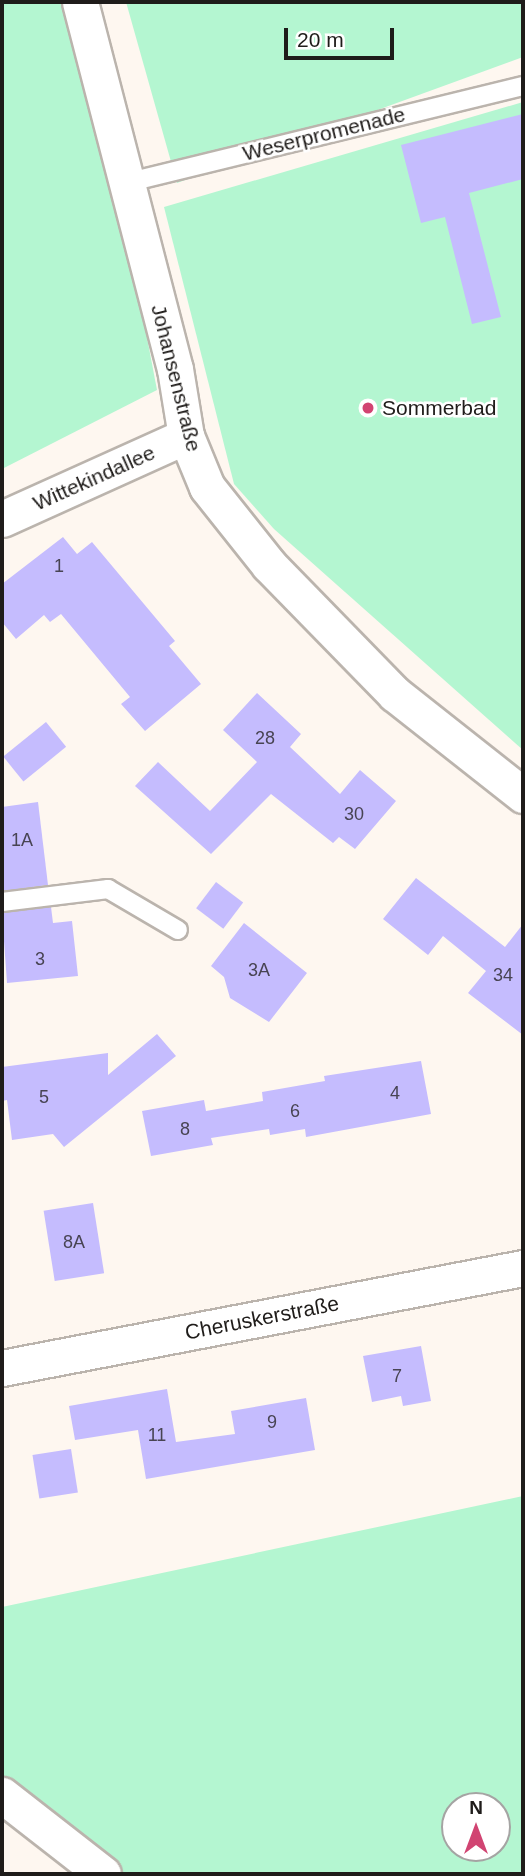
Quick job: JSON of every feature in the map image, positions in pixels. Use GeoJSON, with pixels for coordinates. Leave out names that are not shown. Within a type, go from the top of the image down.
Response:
{"type":"FeatureCollection","features":[{"type":"Feature","properties":{"kind":"street","name":"Johansenstraße"},"geometry":{"type":"LineString","coordinates":[[80,2],[175,369],[187,436],[207,487],[269,565],[395,694],[523,795]]}},
{"type":"Feature","properties":{"kind":"street","name":"Wittekindallee"},"geometry":{"type":"LineString","coordinates":[[2,519],[187,436]]}},
{"type":"Feature","properties":{"kind":"street","name":"Cheruskerstraße"},"geometry":{"type":"LineString","coordinates":[[2,1368],[523,1268]]}},
{"type":"Feature","properties":{"kind":"street"},"geometry":{"type":"LineString","coordinates":[[2,1795],[103,1874]]}},
{"type":"Feature","properties":{"kind":"lane","name":"Weserpromenade"},"geometry":{"type":"LineString","coordinates":[[125,183],[523,86]]}},
{"type":"Feature","properties":{"kind":"lane"},"geometry":{"type":"LineString","coordinates":[[2,902],[108,889],[178,930]]}},
{"type":"Feature","properties":{"kind":"green space"},"geometry":{"type":"Polygon","coordinates":[[[2,2],[83,2],[157,390],[2,469],[2,2]]]}},
{"type":"Feature","properties":{"kind":"green space"},"geometry":{"type":"Polygon","coordinates":[[[126,2],[523,2],[523,57],[177,183],[126,2]]]}},
{"type":"Feature","properties":{"kind":"green space","name":"Sommerbad"},"geometry":{"type":"Polygon","coordinates":[[[523,102],[523,750],[274,529],[234,484],[164,207],[523,102]]]}},
{"type":"Feature","properties":{"kind":"green space"},"geometry":{"type":"Polygon","coordinates":[[[523,1496],[523,1874],[125,1874],[2,1780],[2,1607],[523,1496]]]}},
{"type":"Feature","properties":{"kind":"building"},"geometry":{"type":"Polygon","coordinates":[[[523,114],[523,179],[469,193],[501,317],[472,324],[445,217],[421,223],[401,145],[523,114]]]}},
{"type":"Feature","properties":{"kind":"building"},"geometry":{"type":"Polygon","coordinates":[[[63,537],[77,554],[92,542],[175,641],[169,646],[201,684],[145,731],[121,704],[130,697],[61,614],[50,622],[44,615],[16,639],[2,622],[2,584],[63,537]]]}},
{"type":"Feature","properties":{"kind":"building"},"geometry":{"type":"Polygon","coordinates":[[[257,693],[301,734],[290,747],[340,794],[360,770],[396,801],[355,849],[339,837],[333,843],[271,794],[211,854],[135,786],[158,762],[210,811],[257,762],[223,730],[257,693]]]}},
{"type":"Feature","properties":{"kind":"building"},"geometry":{"type":"Polygon","coordinates":[[[46,722],[66,747],[23,781],[3,757],[46,722]]]}},
{"type":"Feature","properties":{"kind":"building"},"geometry":{"type":"Polygon","coordinates":[[[38,802],[48,885],[2,891],[2,807],[38,802]]]}},
{"type":"Feature","properties":{"kind":"building"},"geometry":{"type":"Polygon","coordinates":[[[416,878],[505,947],[523,924],[523,1035],[468,993],[486,971],[443,936],[428,955],[383,919],[416,878]]]}},
{"type":"Feature","properties":{"kind":"building"},"geometry":{"type":"Polygon","coordinates":[[[216,882],[243,902],[223,929],[196,908],[216,882]]]}},
{"type":"Feature","properties":{"kind":"building"},"geometry":{"type":"Polygon","coordinates":[[[51,907],[53,923],[72,921],[78,976],[7,983],[2,913],[51,907]]]}},
{"type":"Feature","properties":{"kind":"building"},"geometry":{"type":"Polygon","coordinates":[[[244,923],[307,973],[269,1022],[230,998],[224,977],[211,966],[244,923]]]}},
{"type":"Feature","properties":{"kind":"building"},"geometry":{"type":"Polygon","coordinates":[[[157,1034],[176,1056],[64,1147],[53,1134],[12,1140],[7,1100],[2,1101],[2,1067],[108,1053],[108,1075],[157,1034]]]}},
{"type":"Feature","properties":{"kind":"building"},"geometry":{"type":"Polygon","coordinates":[[[421,1061],[431,1114],[306,1137],[305,1129],[270,1135],[269,1129],[211,1138],[213,1145],[151,1156],[142,1111],[204,1100],[206,1111],[263,1101],[262,1092],[325,1081],[324,1076],[421,1061]]]}},
{"type":"Feature","properties":{"kind":"building"},"geometry":{"type":"Polygon","coordinates":[[[93,1203],[104,1273],[55,1281],[44,1211],[93,1203]]]}},
{"type":"Feature","properties":{"kind":"building"},"geometry":{"type":"Polygon","coordinates":[[[421,1346],[431,1401],[403,1406],[401,1396],[372,1402],[363,1356],[421,1346]]]}},
{"type":"Feature","properties":{"kind":"building"},"geometry":{"type":"Polygon","coordinates":[[[167,1389],[176,1442],[235,1434],[231,1411],[306,1398],[315,1450],[146,1479],[138,1430],[75,1440],[69,1406],[167,1389]]]}},
{"type":"Feature","properties":{"kind":"building"},"geometry":{"type":"Polygon","coordinates":[[[71,1449],[78,1492],[39,1499],[32,1455],[71,1449]]]}},
{"type":"Feature","properties":{"kind":"place","name":"Sommerbad"},"geometry":{"type":"Point","coordinates":[368,408]}}]}
